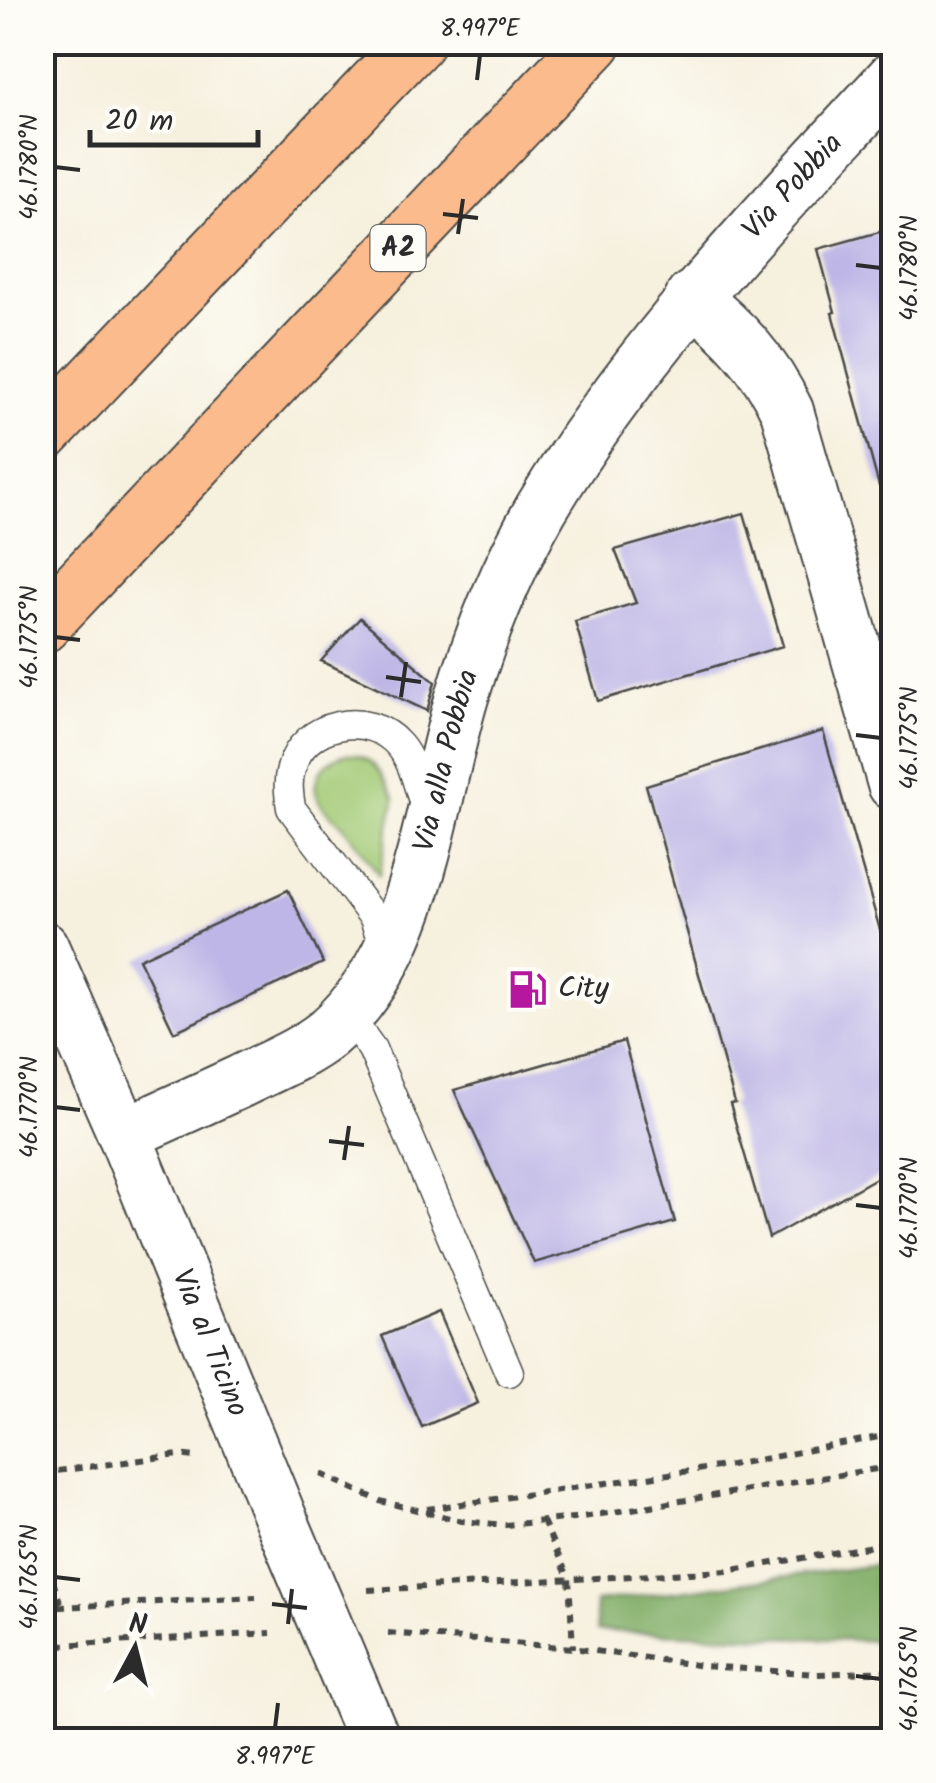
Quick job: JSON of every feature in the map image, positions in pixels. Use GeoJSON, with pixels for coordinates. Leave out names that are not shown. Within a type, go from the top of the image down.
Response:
{"type":"FeatureCollection","features":[{"type":"Feature","properties":{"kind":"highway"},"geometry":{"type":"LineString","coordinates":[[42,434],[416,42]]}},
{"type":"Feature","properties":{"kind":"highway","name":"A2"},"geometry":{"type":"LineString","coordinates":[[42,625],[594,42]]}},
{"type":"Feature","properties":{"kind":"street","name":"Via Pobbia"},"geometry":{"type":"LineString","coordinates":[[692,298],[894,77]]}},
{"type":"Feature","properties":{"kind":"street"},"geometry":{"type":"LineString","coordinates":[[692,298],[728,326],[756,356],[787,411],[894,784]]}},
{"type":"Feature","properties":{"kind":"street","name":"Via alla Pobbia"},"geometry":{"type":"LineString","coordinates":[[124,1134],[275,1064],[324,1036],[361,996],[393,944],[408,907],[462,696],[482,639],[540,512],[634,368],[692,298]]}},
{"type":"Feature","properties":{"kind":"street","name":"Via al Ticino"},"geometry":{"type":"LineString","coordinates":[[42,947],[124,1134],[374,1740]]}},
{"type":"Feature","properties":{"kind":"lane"},"geometry":{"type":"LineString","coordinates":[[429,821],[408,758],[380,730],[361,724],[339,724],[319,732],[302,746],[291,766],[291,808],[374,918],[380,936],[361,996],[372,1049],[509,1372]]}},
{"type":"Feature","properties":{"kind":"path"},"geometry":{"type":"LineString","coordinates":[[421,1510],[731,1465],[894,1434]]}},
{"type":"Feature","properties":{"kind":"path"},"geometry":{"type":"LineString","coordinates":[[42,1473],[178,1455],[322,1474],[380,1500],[462,1521],[506,1524],[583,1517],[894,1466]]}},
{"type":"Feature","properties":{"kind":"path"},"geometry":{"type":"LineString","coordinates":[[543,1520],[570,1579],[573,1648]]}},
{"type":"Feature","properties":{"kind":"path"},"geometry":{"type":"LineString","coordinates":[[355,1591],[726,1571],[894,1539]]}},
{"type":"Feature","properties":{"kind":"path"},"geometry":{"type":"LineString","coordinates":[[42,1552],[62,1607]]}},
{"type":"Feature","properties":{"kind":"path"},"geometry":{"type":"LineString","coordinates":[[42,1608],[257,1596]]}},
{"type":"Feature","properties":{"kind":"path"},"geometry":{"type":"LineString","coordinates":[[375,1632],[573,1648],[704,1666],[817,1674],[894,1671]]}},
{"type":"Feature","properties":{"kind":"path"},"geometry":{"type":"LineString","coordinates":[[42,1646],[283,1633]]}},
{"type":"Feature","properties":{"kind":"green space"},"geometry":{"type":"Polygon","coordinates":[[[347,754],[371,763],[395,798],[379,875],[346,830],[321,805],[316,793],[321,771],[332,760],[347,754]]]}},
{"type":"Feature","properties":{"kind":"green space"},"geometry":{"type":"Polygon","coordinates":[[[893,1563],[893,1638],[881,1641],[597,1631],[595,1602],[893,1563]]]}},
{"type":"Feature","properties":{"kind":"building"},"geometry":{"type":"Polygon","coordinates":[[[894,228],[894,484],[879,486],[818,249],[894,228]]]}},
{"type":"Feature","properties":{"kind":"building"},"geometry":{"type":"Polygon","coordinates":[[[744,513],[783,646],[598,701],[575,621],[636,603],[615,550],[744,513]]]}},
{"type":"Feature","properties":{"kind":"building"},"geometry":{"type":"Polygon","coordinates":[[[360,618],[435,682],[427,711],[321,661],[360,618]]]}},
{"type":"Feature","properties":{"kind":"building"},"geometry":{"type":"Polygon","coordinates":[[[823,731],[894,979],[894,1168],[769,1238],[646,785],[823,731]]]}},
{"type":"Feature","properties":{"kind":"building"},"geometry":{"type":"Polygon","coordinates":[[[288,890],[323,963],[174,1032],[139,959],[288,890]]]}},
{"type":"Feature","properties":{"kind":"building"},"geometry":{"type":"Polygon","coordinates":[[[624,1041],[675,1222],[534,1263],[454,1090],[624,1041]]]}},
{"type":"Feature","properties":{"kind":"building"},"geometry":{"type":"Polygon","coordinates":[[[439,1312],[478,1403],[422,1427],[382,1336],[439,1312]]]}},
{"type":"Feature","properties":{"kind":"place","name":"City"},"geometry":{"type":"Point","coordinates":[528,989]}}]}
